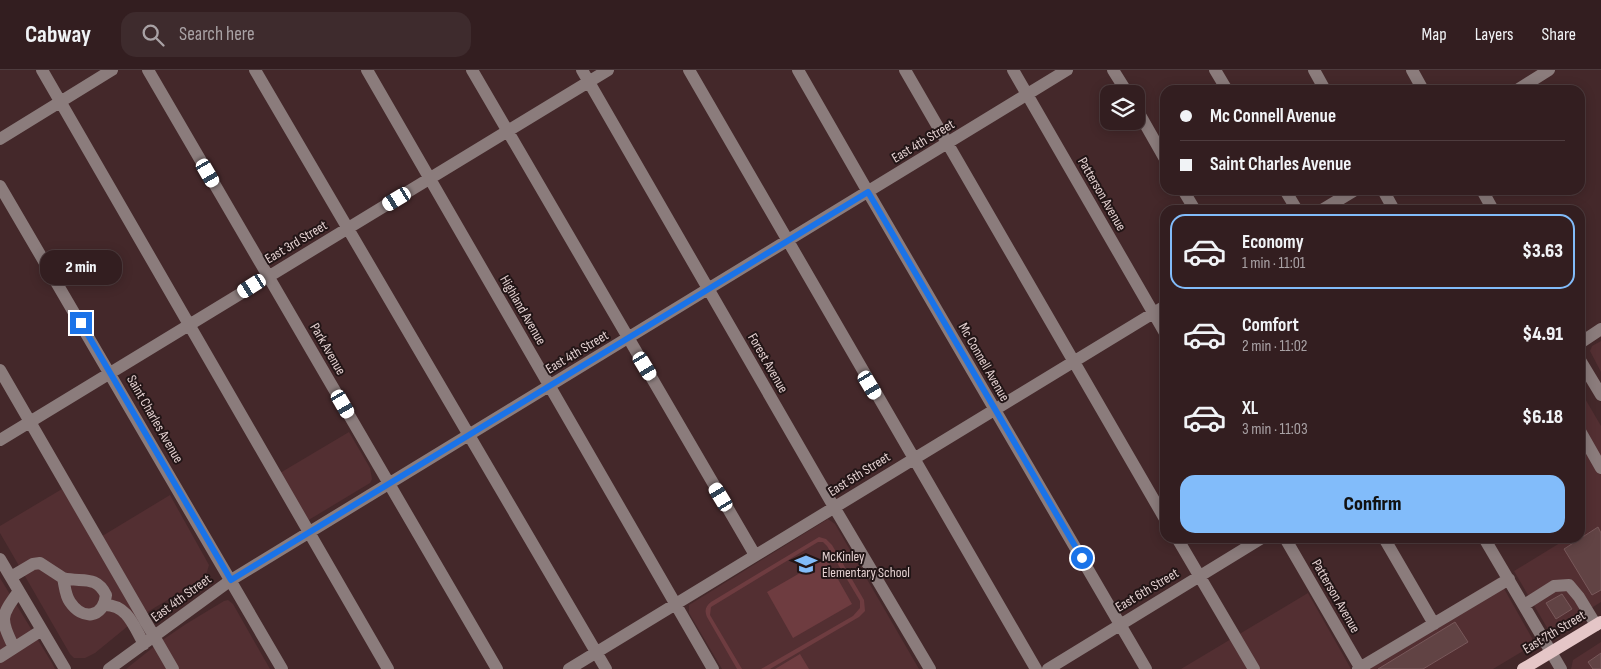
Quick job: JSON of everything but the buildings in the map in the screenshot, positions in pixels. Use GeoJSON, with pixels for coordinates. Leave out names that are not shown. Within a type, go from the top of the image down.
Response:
{"type":"FeatureCollection","features":[{"type":"Feature","properties":{"kind":"main road","name":"East 7th Street"},"geometry":{"type":"LineString","coordinates":[[1523,669],[1599,623]]}},
{"type":"Feature","properties":{"kind":"street"},"geometry":{"type":"LineString","coordinates":[[42,70],[388,669]]}},
{"type":"Feature","properties":{"kind":"street"},"geometry":{"type":"LineString","coordinates":[[0,139],[112,70]]}},
{"type":"Feature","properties":{"kind":"street","name":"Park Avenue"},"geometry":{"type":"LineString","coordinates":[[148,70],[497,669]]}},
{"type":"Feature","properties":{"kind":"street"},"geometry":{"type":"LineString","coordinates":[[255,70],[606,669]]}},
{"type":"Feature","properties":{"kind":"street","name":"Highland Avenue"},"geometry":{"type":"LineString","coordinates":[[367,70],[712,669]]}},
{"type":"Feature","properties":{"kind":"street"},"geometry":{"type":"LineString","coordinates":[[472,70],[755,555]]}},
{"type":"Feature","properties":{"kind":"street","name":"Forest Avenue"},"geometry":{"type":"LineString","coordinates":[[582,70],[834,507],[930,669]]}},
{"type":"Feature","properties":{"kind":"street","name":"East 3rd Street"},"geometry":{"type":"LineString","coordinates":[[0,440],[608,70]]}},
{"type":"Feature","properties":{"kind":"street"},"geometry":{"type":"LineString","coordinates":[[689,70],[1036,669]]}},
{"type":"Feature","properties":{"kind":"street","name":"Mc Connell Avenue"},"geometry":{"type":"LineString","coordinates":[[798,70],[1146,669]]}},
{"type":"Feature","properties":{"kind":"street"},"geometry":{"type":"LineString","coordinates":[[905,70],[1160,510]]}},
{"type":"Feature","properties":{"kind":"street","name":"Patterson Avenue"},"geometry":{"type":"LineString","coordinates":[[1013,70],[1160,324]]}},
{"type":"Feature","properties":{"kind":"street","name":"East 4th Street"},"geometry":{"type":"LineString","coordinates":[[109,669],[231,580],[1067,70]]}},
{"type":"Feature","properties":{"kind":"street"},"geometry":{"type":"LineString","coordinates":[[1114,70],[1123,85]]}},
{"type":"Feature","properties":{"kind":"street"},"geometry":{"type":"LineString","coordinates":[[1215,70],[1224,85]]}},
{"type":"Feature","properties":{"kind":"street"},"geometry":{"type":"LineString","coordinates":[[1314,70],[1322,85]]}},
{"type":"Feature","properties":{"kind":"street"},"geometry":{"type":"LineString","coordinates":[[1412,70],[1420,85]]}},
{"type":"Feature","properties":{"kind":"street"},"geometry":{"type":"LineString","coordinates":[[1525,85],[1550,70]]}},
{"type":"Feature","properties":{"kind":"street"},"geometry":{"type":"LineString","coordinates":[[1145,124],[1160,150]]}},
{"type":"Feature","properties":{"kind":"street","name":"Saint Charles Avenue"},"geometry":{"type":"LineString","coordinates":[[0,186],[282,669]]}},
{"type":"Feature","properties":{"kind":"street"},"geometry":{"type":"LineString","coordinates":[[1330,205],[1347,195]]}},
{"type":"Feature","properties":{"kind":"street","name":"East 5th Street"},"geometry":{"type":"LineString","coordinates":[[569,669],[1160,309]]}},
{"type":"Feature","properties":{"kind":"street"},"geometry":{"type":"LineString","coordinates":[[1585,340],[1601,329]]}},
{"type":"Feature","properties":{"kind":"street"},"geometry":{"type":"LineString","coordinates":[[1585,368],[1601,395]]}},
{"type":"Feature","properties":{"kind":"street"},"geometry":{"type":"LineString","coordinates":[[0,370],[124,584],[149,640]]}},
{"type":"Feature","properties":{"kind":"street"},"geometry":{"type":"LineString","coordinates":[[1585,440],[1601,468]]}},
{"type":"Feature","properties":{"kind":"street"},"geometry":{"type":"LineString","coordinates":[[1179,543],[1254,669]]}},
{"type":"Feature","properties":{"kind":"street","name":"East 6th Street"},"geometry":{"type":"LineString","coordinates":[[1048,669],[1254,543]]}},
{"type":"Feature","properties":{"kind":"street","name":"Patterson Avenue"},"geometry":{"type":"LineString","coordinates":[[1288,543],[1360,668]]}},
{"type":"Feature","properties":{"kind":"street"},"geometry":{"type":"LineString","coordinates":[[1387,543],[1434,624]]}},
{"type":"Feature","properties":{"kind":"street"},"geometry":{"type":"LineString","coordinates":[[1487,543],[1561,669]]}},
{"type":"Feature","properties":{"kind":"street"},"geometry":{"type":"LineString","coordinates":[[0,559],[65,669]]}},
{"type":"Feature","properties":{"kind":"street"},"geometry":{"type":"LineString","coordinates":[[11,577],[33,564],[40,563],[63,578],[93,582],[102,588],[105,600],[122,609],[173,669]]}},
{"type":"Feature","properties":{"kind":"street"},"geometry":{"type":"LineString","coordinates":[[63,578],[68,598],[79,612],[89,614],[95,613],[105,600],[124,584]]}},
{"type":"Feature","properties":{"kind":"street"},"geometry":{"type":"LineString","coordinates":[[1360,668],[1508,579]]}},
{"type":"Feature","properties":{"kind":"street"},"geometry":{"type":"LineString","coordinates":[[1524,605],[1554,586],[1569,584],[1599,623]]}},
{"type":"Feature","properties":{"kind":"street"},"geometry":{"type":"LineString","coordinates":[[14,648],[1,624],[1,616],[3,609],[19,591]]}},
{"type":"Feature","properties":{"kind":"street"},"geometry":{"type":"LineString","coordinates":[[0,657],[42,630]]}},
{"type":"Feature","properties":{"kind":"shaded area"},"geometry":{"type":"Polygon","coordinates":[[[1601,341],[1601,372],[1590,351],[1592,346],[1601,341]]]}},
{"type":"Feature","properties":{"kind":"shaded area"},"geometry":{"type":"Polygon","coordinates":[[[1585,399],[1601,426],[1601,602],[1556,630],[1549,631],[1514,571],[1560,543],[1585,543],[1585,399]]]}},
{"type":"Feature","properties":{"kind":"shaded area"},"geometry":{"type":"Polygon","coordinates":[[[349,432],[370,468],[372,479],[370,483],[307,521],[280,473],[349,432]]]}},
{"type":"Feature","properties":{"kind":"shaded area"},"geometry":{"type":"Polygon","coordinates":[[[62,489],[94,541],[170,495],[209,565],[206,575],[201,580],[139,617],[95,653],[85,658],[74,658],[70,654],[0,533],[0,526],[62,489]]]}},
{"type":"Feature","properties":{"kind":"shaded area","name":"McKinley Elementary School"},"geometry":{"type":"Polygon","coordinates":[[[828,519],[835,524],[919,669],[722,669],[689,613],[689,605],[828,519]]]}},
{"type":"Feature","properties":{"kind":"shaded area"},"geometry":{"type":"Polygon","coordinates":[[[819,537],[826,539],[832,545],[864,600],[865,611],[859,617],[770,669],[761,669],[853,616],[860,608],[860,601],[827,546],[823,542],[818,542],[711,607],[710,615],[742,669],[737,669],[707,617],[707,607],[711,602],[819,537]]]}},
{"type":"Feature","properties":{"kind":"shaded area"},"geometry":{"type":"Polygon","coordinates":[[[826,558],[852,604],[793,638],[767,592],[826,558]]]}},
{"type":"Feature","properties":{"kind":"shaded area"},"geometry":{"type":"Polygon","coordinates":[[[0,578],[52,663],[55,669],[0,669],[0,578]]]}},
{"type":"Feature","properties":{"kind":"shaded area"},"geometry":{"type":"Polygon","coordinates":[[[1498,578],[1532,638],[1532,644],[1528,648],[1493,669],[1370,669],[1365,659],[1498,578]]]}},
{"type":"Feature","properties":{"kind":"shaded area"},"geometry":{"type":"Polygon","coordinates":[[[1308,593],[1351,669],[1181,669],[1308,593]]]}},
{"type":"Feature","properties":{"kind":"shaded area"},"geometry":{"type":"Polygon","coordinates":[[[228,600],[233,604],[270,669],[126,669],[186,624],[228,600]]]}},
{"type":"Feature","properties":{"kind":"shaded area"},"geometry":{"type":"Polygon","coordinates":[[[1601,642],[1601,669],[1571,669],[1573,660],[1601,642]]]}},
{"type":"Feature","properties":{"kind":"shaded area"},"geometry":{"type":"Polygon","coordinates":[[[800,654],[809,669],[775,669],[800,654]]]}},
{"type":"Feature","properties":{"kind":"place","name":"McKinley Elementary School"},"geometry":{"type":"Point","coordinates":[806,564]}},
{"type":"Feature","properties":{"kind":"route"},"geometry":{"type":"LineString","coordinates":[[81,323],[231,580],[868,192],[1082,558]]}}]}
